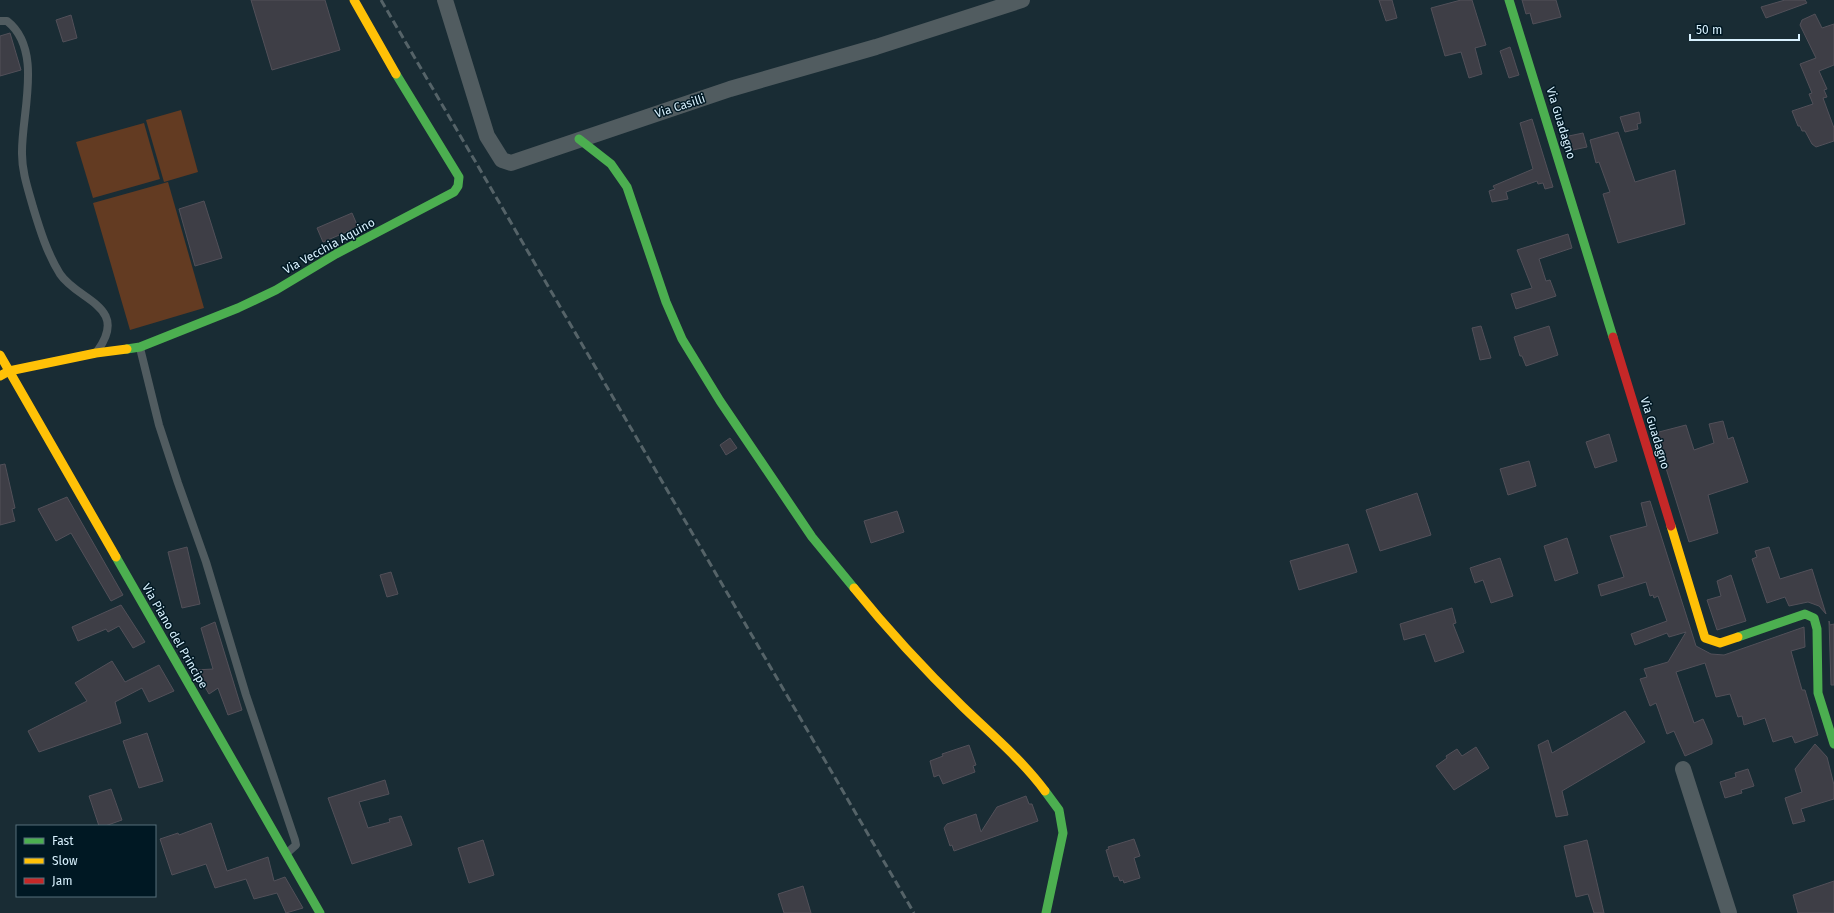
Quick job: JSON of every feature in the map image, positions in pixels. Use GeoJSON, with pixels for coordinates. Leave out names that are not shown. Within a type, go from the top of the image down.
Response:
{"type":"FeatureCollection","features":[{"type":"Feature","properties":{"kind":"street","name":"Via Vecchia Aquino"},"geometry":{"type":"LineString","coordinates":[[0,376],[9,371],[96,353],[140,347],[238,308],[276,290],[336,254],[449,196],[457,190],[460,185],[459,176],[389,62],[354,0]]}},
{"type":"Feature","properties":{"kind":"street","name":"Via Casilli"},"geometry":{"type":"LineString","coordinates":[[445,0],[487,136],[502,160],[510,163],[730,89],[876,47],[1022,0]]}},
{"type":"Feature","properties":{"kind":"street","name":"Via Guadagno"},"geometry":{"type":"LineString","coordinates":[[1509,0],[1705,638],[1713,642],[1720,643],[1805,614],[1813,615],[1816,619],[1818,629],[1818,693],[1834,744]]}},
{"type":"Feature","properties":{"kind":"street"},"geometry":{"type":"LineString","coordinates":[[579,139],[611,164],[627,187],[666,302],[682,339],[720,401],[812,537],[886,628],[960,704],[1035,777],[1060,810],[1063,833],[1046,913]]}},
{"type":"Feature","properties":{"kind":"street","name":"Via Piano del Principe"},"geometry":{"type":"LineString","coordinates":[[0,355],[320,913]]}},
{"type":"Feature","properties":{"kind":"street"},"geometry":{"type":"LineString","coordinates":[[1683,769],[1729,913]]}},
{"type":"Feature","properties":{"kind":"lane"},"geometry":{"type":"LineString","coordinates":[[0,21],[7,21],[18,32],[29,66],[22,154],[24,178],[45,244],[66,282],[102,308],[108,322],[108,332],[105,341],[96,353]]}},
{"type":"Feature","properties":{"kind":"lane"},"geometry":{"type":"LineString","coordinates":[[140,347],[159,425],[206,562],[246,695],[295,840],[296,845],[286,853]]}},
{"type":"Feature","properties":{"kind":"shaded area"},"geometry":{"type":"Polygon","coordinates":[[[181,110],[198,172],[164,182],[146,120],[181,110]]]}},
{"type":"Feature","properties":{"kind":"shaded area"},"geometry":{"type":"Polygon","coordinates":[[[144,123],[160,179],[93,198],[76,142],[144,123]]]}},
{"type":"Feature","properties":{"kind":"shaded area"},"geometry":{"type":"Polygon","coordinates":[[[168,182],[204,308],[130,330],[93,203],[168,182]]]}},
{"type":"Feature","properties":{"kind":"building"},"geometry":{"type":"Polygon","coordinates":[[[251,0],[325,0],[340,50],[272,70],[251,0]]]}},
{"type":"Feature","properties":{"kind":"building"},"geometry":{"type":"Polygon","coordinates":[[[1379,0],[1392,0],[1397,18],[1386,21],[1379,0]]]}},
{"type":"Feature","properties":{"kind":"building"},"geometry":{"type":"Polygon","coordinates":[[[1461,0],[1472,0],[1486,45],[1475,48],[1482,74],[1469,78],[1461,52],[1445,56],[1431,8],[1461,0]]]}},
{"type":"Feature","properties":{"kind":"building"},"geometry":{"type":"Polygon","coordinates":[[[1522,0],[1556,0],[1561,17],[1533,24],[1530,13],[1526,14],[1522,0]]]}},
{"type":"Feature","properties":{"kind":"building"},"geometry":{"type":"Polygon","coordinates":[[[1785,0],[1805,0],[1807,3],[1766,18],[1761,7],[1785,0]]]}},
{"type":"Feature","properties":{"kind":"building"},"geometry":{"type":"Polygon","coordinates":[[[1815,14],[1822,28],[1834,24],[1834,65],[1819,71],[1827,89],[1824,90],[1827,97],[1823,98],[1834,128],[1834,141],[1816,147],[1812,144],[1805,131],[1802,131],[1800,126],[1798,126],[1792,111],[1813,104],[1809,94],[1812,93],[1800,64],[1816,58],[1800,25],[1802,20],[1815,14]]]}},
{"type":"Feature","properties":{"kind":"building"},"geometry":{"type":"Polygon","coordinates":[[[71,15],[77,38],[63,42],[56,20],[71,15]]]}},
{"type":"Feature","properties":{"kind":"building"},"geometry":{"type":"Polygon","coordinates":[[[10,33],[21,70],[0,76],[0,36],[10,33]]]}},
{"type":"Feature","properties":{"kind":"building"},"geometry":{"type":"Polygon","coordinates":[[[1510,47],[1519,75],[1509,78],[1500,51],[1510,47]]]}},
{"type":"Feature","properties":{"kind":"building"},"geometry":{"type":"Polygon","coordinates":[[[1639,112],[1641,123],[1637,124],[1638,129],[1625,132],[1620,117],[1639,112]]]}},
{"type":"Feature","properties":{"kind":"building"},"geometry":{"type":"Polygon","coordinates":[[[1532,119],[1553,187],[1545,189],[1543,183],[1538,184],[1537,181],[1506,192],[1508,199],[1492,202],[1489,191],[1495,189],[1493,186],[1533,169],[1520,123],[1532,119]]]}},
{"type":"Feature","properties":{"kind":"building"},"geometry":{"type":"Polygon","coordinates":[[[1618,132],[1635,182],[1675,170],[1685,224],[1618,243],[1603,194],[1610,192],[1599,162],[1596,163],[1590,140],[1618,132]]]}},
{"type":"Feature","properties":{"kind":"building"},"geometry":{"type":"Polygon","coordinates":[[[1583,133],[1587,147],[1568,151],[1564,137],[1583,133]]]}},
{"type":"Feature","properties":{"kind":"building"},"geometry":{"type":"Polygon","coordinates":[[[204,201],[222,258],[195,266],[179,209],[204,201]]]}},
{"type":"Feature","properties":{"kind":"building"},"geometry":{"type":"Polygon","coordinates":[[[352,213],[358,227],[323,242],[317,228],[352,213]]]}},
{"type":"Feature","properties":{"kind":"building"},"geometry":{"type":"Polygon","coordinates":[[[1568,234],[1572,248],[1539,259],[1546,281],[1550,280],[1556,296],[1516,309],[1511,294],[1532,288],[1517,250],[1568,234]]]}},
{"type":"Feature","properties":{"kind":"building"},"geometry":{"type":"Polygon","coordinates":[[[1481,326],[1491,358],[1480,360],[1472,328],[1481,326]]]}},
{"type":"Feature","properties":{"kind":"building"},"geometry":{"type":"Polygon","coordinates":[[[1549,326],[1558,355],[1526,366],[1522,356],[1520,356],[1514,337],[1549,326]]]}},
{"type":"Feature","properties":{"kind":"building"},"geometry":{"type":"Polygon","coordinates":[[[1723,421],[1728,439],[1733,437],[1748,482],[1708,495],[1718,533],[1689,542],[1655,433],[1686,425],[1694,450],[1714,443],[1709,424],[1723,421]]]}},
{"type":"Feature","properties":{"kind":"building"},"geometry":{"type":"Polygon","coordinates":[[[1609,434],[1617,461],[1595,468],[1586,442],[1609,434]]]}},
{"type":"Feature","properties":{"kind":"building"},"geometry":{"type":"Polygon","coordinates":[[[730,438],[737,448],[726,455],[720,445],[730,438]]]}},
{"type":"Feature","properties":{"kind":"building"},"geometry":{"type":"Polygon","coordinates":[[[1529,461],[1536,486],[1508,495],[1500,469],[1529,461]]]}},
{"type":"Feature","properties":{"kind":"building"},"geometry":{"type":"Polygon","coordinates":[[[5,464],[15,508],[12,509],[15,521],[0,525],[0,465],[5,464]]]}},
{"type":"Feature","properties":{"kind":"building"},"geometry":{"type":"Polygon","coordinates":[[[1417,493],[1431,535],[1380,551],[1366,510],[1417,493]]]}},
{"type":"Feature","properties":{"kind":"building"},"geometry":{"type":"Polygon","coordinates":[[[67,497],[123,595],[111,601],[71,533],[56,541],[38,509],[67,497]]]}},
{"type":"Feature","properties":{"kind":"building"},"geometry":{"type":"Polygon","coordinates":[[[1650,501],[1696,646],[1711,654],[1724,655],[1804,627],[1805,647],[1791,651],[1802,690],[1805,690],[1818,735],[1795,743],[1792,736],[1773,742],[1765,718],[1744,725],[1742,716],[1738,717],[1730,694],[1716,697],[1705,663],[1676,672],[1694,723],[1703,719],[1712,740],[1712,744],[1685,756],[1674,731],[1667,734],[1656,703],[1650,706],[1640,679],[1647,677],[1644,669],[1668,662],[1686,632],[1669,637],[1667,633],[1635,645],[1631,634],[1667,621],[1658,596],[1654,598],[1653,595],[1650,596],[1646,582],[1601,596],[1598,585],[1624,577],[1610,536],[1647,526],[1641,503],[1650,501]]]}},
{"type":"Feature","properties":{"kind":"building"},"geometry":{"type":"Polygon","coordinates":[[[897,511],[904,532],[871,543],[864,521],[897,511]]]}},
{"type":"Feature","properties":{"kind":"building"},"geometry":{"type":"Polygon","coordinates":[[[1567,538],[1578,573],[1555,581],[1544,546],[1567,538]]]}},
{"type":"Feature","properties":{"kind":"building"},"geometry":{"type":"Polygon","coordinates":[[[1348,544],[1357,572],[1299,590],[1290,561],[1348,544]]]}},
{"type":"Feature","properties":{"kind":"building"},"geometry":{"type":"Polygon","coordinates":[[[187,547],[200,604],[182,608],[168,552],[187,547]]]}},
{"type":"Feature","properties":{"kind":"building"},"geometry":{"type":"Polygon","coordinates":[[[1769,547],[1780,579],[1812,569],[1826,614],[1819,606],[1808,602],[1789,606],[1785,597],[1767,603],[1752,559],[1757,557],[1755,551],[1769,547]]]}},
{"type":"Feature","properties":{"kind":"building"},"geometry":{"type":"Polygon","coordinates":[[[1500,558],[1513,596],[1491,603],[1483,580],[1475,583],[1470,568],[1500,558]]]}},
{"type":"Feature","properties":{"kind":"building"},"geometry":{"type":"Polygon","coordinates":[[[391,572],[398,594],[387,597],[380,575],[391,572]]]}},
{"type":"Feature","properties":{"kind":"building"},"geometry":{"type":"Polygon","coordinates":[[[1731,575],[1746,621],[1717,630],[1707,600],[1721,596],[1717,581],[1731,575]]]}},
{"type":"Feature","properties":{"kind":"building"},"geometry":{"type":"Polygon","coordinates":[[[121,605],[145,642],[133,648],[119,626],[108,632],[106,629],[78,641],[72,627],[121,605]]]}},
{"type":"Feature","properties":{"kind":"building"},"geometry":{"type":"Polygon","coordinates":[[[1452,608],[1456,623],[1453,624],[1464,652],[1435,662],[1425,634],[1404,640],[1400,624],[1452,608]]]}},
{"type":"Feature","properties":{"kind":"building"},"geometry":{"type":"Polygon","coordinates":[[[1829,621],[1830,625],[1834,624],[1834,685],[1831,685],[1829,621]]]}},
{"type":"Feature","properties":{"kind":"building"},"geometry":{"type":"Polygon","coordinates":[[[215,622],[242,710],[228,715],[218,688],[209,694],[195,670],[213,669],[201,628],[215,622]]]}},
{"type":"Feature","properties":{"kind":"building"},"geometry":{"type":"Polygon","coordinates":[[[112,661],[125,682],[159,665],[174,691],[149,702],[142,688],[115,702],[121,723],[39,752],[28,731],[87,701],[75,683],[112,661]]]}},
{"type":"Feature","properties":{"kind":"building"},"geometry":{"type":"Polygon","coordinates":[[[1625,711],[1645,742],[1562,791],[1568,815],[1556,817],[1538,745],[1548,740],[1552,753],[1625,711]]]}},
{"type":"Feature","properties":{"kind":"building"},"geometry":{"type":"Polygon","coordinates":[[[147,733],[163,781],[139,788],[123,741],[147,733]]]}},
{"type":"Feature","properties":{"kind":"building"},"geometry":{"type":"Polygon","coordinates":[[[1815,744],[1827,757],[1834,785],[1834,799],[1801,809],[1805,821],[1793,824],[1785,798],[1802,792],[1795,769],[1815,744]]]}},
{"type":"Feature","properties":{"kind":"building"},"geometry":{"type":"Polygon","coordinates":[[[969,745],[976,765],[973,766],[975,772],[943,784],[939,775],[934,777],[930,761],[943,756],[942,754],[969,745]]]}},
{"type":"Feature","properties":{"kind":"building"},"geometry":{"type":"Polygon","coordinates":[[[1476,747],[1489,768],[1454,790],[1436,766],[1447,758],[1446,756],[1457,749],[1462,756],[1476,747]]]}},
{"type":"Feature","properties":{"kind":"building"},"geometry":{"type":"Polygon","coordinates":[[[1748,769],[1754,786],[1741,790],[1742,793],[1725,798],[1720,782],[1736,777],[1735,773],[1748,769]]]}},
{"type":"Feature","properties":{"kind":"building"},"geometry":{"type":"Polygon","coordinates":[[[385,780],[389,794],[359,802],[368,828],[390,822],[389,819],[401,816],[412,845],[352,864],[328,798],[385,780]]]}},
{"type":"Feature","properties":{"kind":"building"},"geometry":{"type":"Polygon","coordinates":[[[111,789],[122,820],[108,825],[99,825],[89,796],[111,789]]]}},
{"type":"Feature","properties":{"kind":"building"},"geometry":{"type":"Polygon","coordinates":[[[1026,796],[1029,804],[1032,804],[1038,821],[954,851],[952,845],[950,846],[944,828],[947,824],[976,814],[981,832],[997,807],[1026,796]]]}},
{"type":"Feature","properties":{"kind":"building"},"geometry":{"type":"Polygon","coordinates":[[[211,823],[227,871],[268,857],[274,881],[285,877],[303,908],[286,913],[277,893],[254,899],[246,879],[215,888],[206,864],[172,875],[160,839],[178,833],[179,835],[211,823]]]}},
{"type":"Feature","properties":{"kind":"building"},"geometry":{"type":"Polygon","coordinates":[[[1134,839],[1140,856],[1134,858],[1140,878],[1124,883],[1123,880],[1120,881],[1118,876],[1114,877],[1106,850],[1109,849],[1108,847],[1134,839]]]}},
{"type":"Feature","properties":{"kind":"building"},"geometry":{"type":"Polygon","coordinates":[[[483,840],[494,875],[469,883],[458,848],[483,840]]]}},
{"type":"Feature","properties":{"kind":"building"},"geometry":{"type":"Polygon","coordinates":[[[1587,840],[1604,913],[1594,913],[1588,894],[1576,897],[1564,846],[1587,840]]]}},
{"type":"Feature","properties":{"kind":"building"},"geometry":{"type":"Polygon","coordinates":[[[1834,881],[1834,913],[1798,913],[1793,895],[1834,881]]]}},
{"type":"Feature","properties":{"kind":"building"},"geometry":{"type":"Polygon","coordinates":[[[803,886],[811,913],[784,913],[778,894],[803,886]]]}},
{"type":"Feature","properties":{"kind":"railway"},"geometry":{"type":"LineString","coordinates":[[381,0],[914,913]]}},
{"type":"Feature","properties":{"kind":"traffic: fast"},"geometry":{"type":"LineString","coordinates":[[1509,0],[1613,337]]}},
{"type":"Feature","properties":{"kind":"traffic: fast"},"geometry":{"type":"LineString","coordinates":[[127,349],[140,347],[238,308],[276,290],[336,254],[454,192],[458,186],[459,177],[396,74]]}},
{"type":"Feature","properties":{"kind":"traffic: fast"},"geometry":{"type":"LineString","coordinates":[[579,139],[611,164],[627,187],[666,302],[682,339],[720,401],[812,537],[854,588]]}},
{"type":"Feature","properties":{"kind":"traffic: fast"},"geometry":{"type":"LineString","coordinates":[[116,557],[320,913]]}},
{"type":"Feature","properties":{"kind":"traffic: fast"},"geometry":{"type":"LineString","coordinates":[[1738,637],[1805,614],[1814,618],[1817,629],[1818,693],[1834,744]]}},
{"type":"Feature","properties":{"kind":"traffic: fast"},"geometry":{"type":"LineString","coordinates":[[1045,791],[1059,810],[1063,833],[1046,913]]}},
{"type":"Feature","properties":{"kind":"traffic: slow"},"geometry":{"type":"LineString","coordinates":[[354,0],[396,74]]}},
{"type":"Feature","properties":{"kind":"traffic: slow"},"geometry":{"type":"LineString","coordinates":[[0,376],[9,371],[96,353],[127,349]]}},
{"type":"Feature","properties":{"kind":"traffic: slow"},"geometry":{"type":"LineString","coordinates":[[0,355],[116,557]]}},
{"type":"Feature","properties":{"kind":"traffic: slow"},"geometry":{"type":"LineString","coordinates":[[1671,526],[1705,638],[1720,643],[1738,637]]}},
{"type":"Feature","properties":{"kind":"traffic: slow"},"geometry":{"type":"LineString","coordinates":[[854,588],[920,664],[1016,758],[1045,791]]}},
{"type":"Feature","properties":{"kind":"traffic: jam"},"geometry":{"type":"LineString","coordinates":[[1613,337],[1671,526]]}}]}
